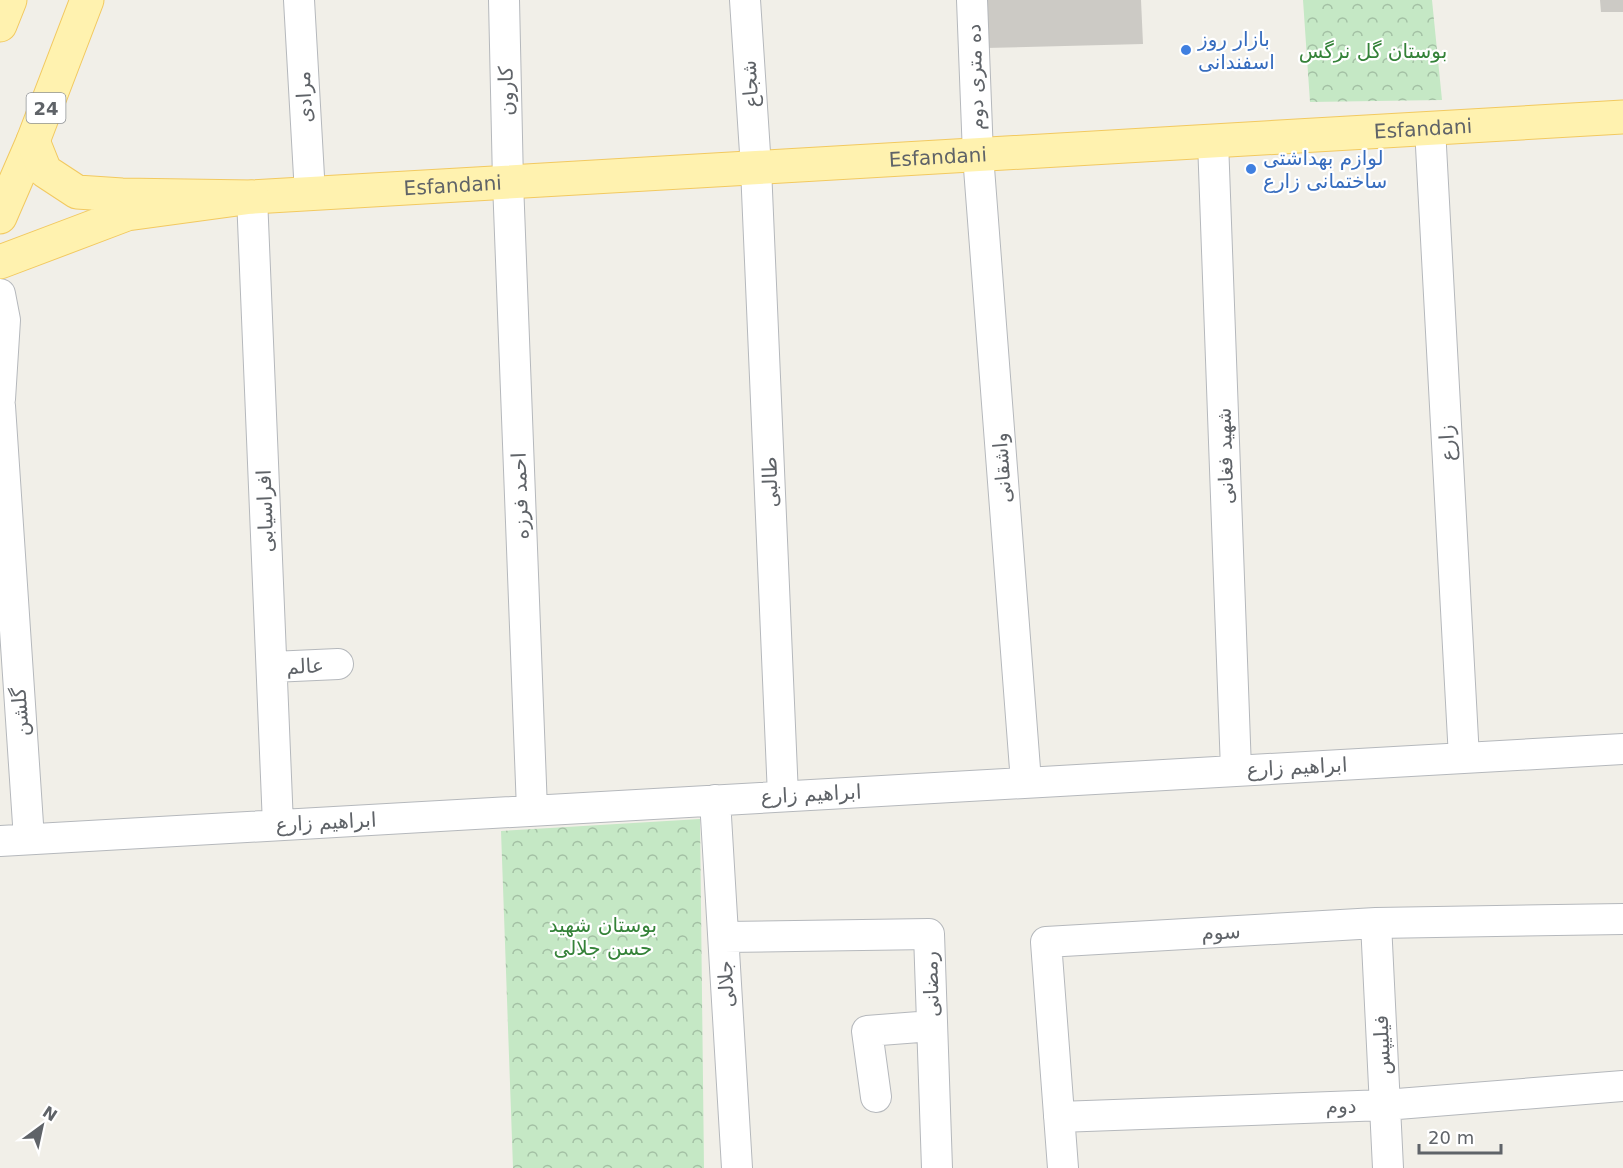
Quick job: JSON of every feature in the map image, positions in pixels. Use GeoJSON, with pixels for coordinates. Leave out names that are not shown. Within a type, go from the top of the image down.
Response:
{"type":"FeatureCollection","features":[{"type":"Feature","properties":{"kind":"main road"},"geometry":{"type":"LineString","coordinates":[[0,25],[10,0]]}},
{"type":"Feature","properties":{"kind":"main road","name":"24"},"geometry":{"type":"LineString","coordinates":[[0,217],[33,141],[87,0]]}},
{"type":"Feature","properties":{"kind":"main road","name":"Esfandani"},"geometry":{"type":"LineString","coordinates":[[252,197],[1623,117]]}},
{"type":"Feature","properties":{"kind":"main road"},"geometry":{"type":"LineString","coordinates":[[33,141],[45,171],[77,192],[252,197]]}},
{"type":"Feature","properties":{"kind":"main road"},"geometry":{"type":"LineString","coordinates":[[0,261],[127,214],[252,197]]}},
{"type":"Feature","properties":{"kind":"street","name":"مرادی"},"geometry":{"type":"LineString","coordinates":[[299,0],[310,194]]}},
{"type":"Feature","properties":{"kind":"street","name":"کارون"},"geometry":{"type":"LineString","coordinates":[[504,0],[508,182]]}},
{"type":"Feature","properties":{"kind":"street","name":"شجاع"},"geometry":{"type":"LineString","coordinates":[[745,0],[756,168]]}},
{"type":"Feature","properties":{"kind":"street","name":"ده متری دوم"},"geometry":{"type":"LineString","coordinates":[[972,0],[978,155]]}},
{"type":"Feature","properties":{"kind":"street","name":"زارع"},"geometry":{"type":"LineString","coordinates":[[1430,128],[1464,758]]}},
{"type":"Feature","properties":{"kind":"street","name":"شهید فغانی"},"geometry":{"type":"LineString","coordinates":[[1213,141],[1236,770]]}},
{"type":"Feature","properties":{"kind":"street","name":"واشقانی"},"geometry":{"type":"LineString","coordinates":[[978,155],[1026,782]]}},
{"type":"Feature","properties":{"kind":"street","name":"طالبی"},"geometry":{"type":"LineString","coordinates":[[756,168],[783,796]]}},
{"type":"Feature","properties":{"kind":"street","name":"احمد فرزه"},"geometry":{"type":"LineString","coordinates":[[508,182],[531,810]]}},
{"type":"Feature","properties":{"kind":"street","name":"افراسیابی"},"geometry":{"type":"LineString","coordinates":[[252,197],[279,825]]}},
{"type":"Feature","properties":{"kind":"street"},"geometry":{"type":"LineString","coordinates":[[0,294],[5,320],[0,399]]}},
{"type":"Feature","properties":{"kind":"street","name":"گلشن"},"geometry":{"type":"LineString","coordinates":[[0,406],[14,840]]}},
{"type":"Feature","properties":{"kind":"street","name":"عالم"},"geometry":{"type":"LineString","coordinates":[[272,668],[338,664]]}},
{"type":"Feature","properties":{"kind":"street","name":"ابراهیم زارع"},"geometry":{"type":"LineString","coordinates":[[14,840],[1623,749]]}},
{"type":"Feature","properties":{"kind":"street","name":"جلالی"},"geometry":{"type":"LineString","coordinates":[[715,800],[737,1168]]}},
{"type":"Feature","properties":{"kind":"street","name":"سوم"},"geometry":{"type":"LineString","coordinates":[[1063,1168],[1046,942],[1376,922],[1623,919]]}},
{"type":"Feature","properties":{"kind":"street","name":"فیلیپس"},"geometry":{"type":"LineString","coordinates":[[1376,922],[1388,1168]]}},
{"type":"Feature","properties":{"kind":"street","name":"رمضانی"},"geometry":{"type":"LineString","coordinates":[[724,937],[929,934],[937,1168]]}},
{"type":"Feature","properties":{"kind":"street"},"geometry":{"type":"LineString","coordinates":[[876,1097],[867,1031],[932,1026]]}},
{"type":"Feature","properties":{"kind":"street","name":"دوم"},"geometry":{"type":"LineString","coordinates":[[1059,1117],[1385,1105],[1623,1086]]}},
{"type":"Feature","properties":{"kind":"green space","name":"بوستان گل نرگس"},"geometry":{"type":"Polygon","coordinates":[[[1303,0],[1432,0],[1442,100],[1310,102],[1303,0]]]}},
{"type":"Feature","properties":{"kind":"green space","name":"بوستان شهید حسن جلالی"},"geometry":{"type":"Polygon","coordinates":[[[700,819],[704,1168],[513,1168],[501,831],[700,819]]]}},
{"type":"Feature","properties":{"kind":"building"},"geometry":{"type":"Polygon","coordinates":[[[983,0],[1141,0],[1143,44],[985,48],[983,0]]]}},
{"type":"Feature","properties":{"kind":"building"},"geometry":{"type":"Polygon","coordinates":[[[1600,0],[1623,0],[1623,12],[1601,12],[1600,0]]]}},
{"type":"Feature","properties":{"kind":"place","name":"بازار روز اسفندانی"},"geometry":{"type":"Point","coordinates":[1186,50]}},
{"type":"Feature","properties":{"kind":"place","name":"لوازم بهداشتی ساختمانی زارع"},"geometry":{"type":"Point","coordinates":[1251,169]}}]}
